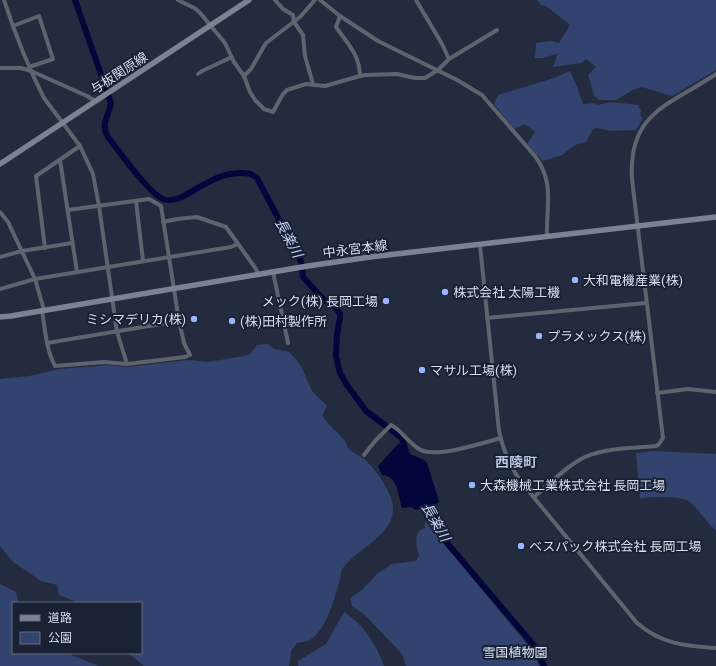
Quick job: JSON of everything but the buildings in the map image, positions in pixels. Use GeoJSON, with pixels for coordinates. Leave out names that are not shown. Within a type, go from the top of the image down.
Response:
{"type":"FeatureCollection","features":[{"type":"Feature","properties":{"kind":"main road","name":"与板関原線"},"geometry":{"type":"LineString","coordinates":[[0,164],[247,1]]}},
{"type":"Feature","properties":{"kind":"main road","name":"中永宮本線"},"geometry":{"type":"LineString","coordinates":[[0,317],[370,257],[716,217]]}},
{"type":"Feature","properties":{"kind":"street"},"geometry":{"type":"LineString","coordinates":[[4,0],[30,69],[44,98],[80,146],[93,174],[117,332],[126,364]]}},
{"type":"Feature","properties":{"kind":"street"},"geometry":{"type":"LineString","coordinates":[[178,0],[196,9],[225,43],[244,76],[250,92],[255,100],[264,109],[273,112],[283,94],[287,90],[306,84],[325,86],[360,76],[397,74],[419,79],[428,77],[449,59],[497,30]]}},
{"type":"Feature","properties":{"kind":"street"},"geometry":{"type":"LineString","coordinates":[[275,0],[283,9],[293,15],[294,22],[303,35],[305,56],[313,84]]}},
{"type":"Feature","properties":{"kind":"street"},"geometry":{"type":"LineString","coordinates":[[244,76],[251,69],[266,43],[294,22],[315,0]]}},
{"type":"Feature","properties":{"kind":"street"},"geometry":{"type":"LineString","coordinates":[[320,0],[340,16],[378,41],[438,70],[482,95],[541,164],[548,183],[547,237]]}},
{"type":"Feature","properties":{"kind":"street"},"geometry":{"type":"LineString","coordinates":[[416,0],[449,59]]}},
{"type":"Feature","properties":{"kind":"street"},"geometry":{"type":"LineString","coordinates":[[13,26],[38,16],[53,58],[30,69]]}},
{"type":"Feature","properties":{"kind":"street"},"geometry":{"type":"LineString","coordinates":[[340,16],[336,27],[354,52],[359,63],[360,76]]}},
{"type":"Feature","properties":{"kind":"street"},"geometry":{"type":"LineString","coordinates":[[198,74],[202,70],[232,57]]}},
{"type":"Feature","properties":{"kind":"street"},"geometry":{"type":"LineString","coordinates":[[0,68],[30,69],[95,101]]}},
{"type":"Feature","properties":{"kind":"street"},"geometry":{"type":"LineString","coordinates":[[534,497],[571,466],[585,457],[606,451],[646,447],[659,444],[663,438],[632,179],[632,159],[636,139],[645,123],[660,109],[716,74]]}},
{"type":"Feature","properties":{"kind":"street"},"geometry":{"type":"LineString","coordinates":[[45,248],[36,176],[80,146]]}},
{"type":"Feature","properties":{"kind":"street"},"geometry":{"type":"LineString","coordinates":[[60,160],[77,272]]}},
{"type":"Feature","properties":{"kind":"street"},"geometry":{"type":"LineString","coordinates":[[0,212],[8,222],[35,279],[43,310],[47,344],[55,366],[104,362],[126,364],[185,357],[190,355],[184,343],[179,321],[161,206],[149,199],[68,210]]}},
{"type":"Feature","properties":{"kind":"street"},"geometry":{"type":"LineString","coordinates":[[136,201],[143,261]]}},
{"type":"Feature","properties":{"kind":"street"},"geometry":{"type":"LineString","coordinates":[[163,222],[193,217],[209,220],[226,227],[258,274]]}},
{"type":"Feature","properties":{"kind":"street"},"geometry":{"type":"LineString","coordinates":[[0,257],[22,251],[72,243]]}},
{"type":"Feature","properties":{"kind":"street"},"geometry":{"type":"LineString","coordinates":[[0,289],[35,279],[234,247],[238,244]]}},
{"type":"Feature","properties":{"kind":"street"},"geometry":{"type":"LineString","coordinates":[[480,245],[498,418],[504,449],[512,468],[522,483],[637,624],[646,631],[666,641],[677,644],[716,648]]}},
{"type":"Feature","properties":{"kind":"street"},"geometry":{"type":"LineString","coordinates":[[273,272],[288,343]]}},
{"type":"Feature","properties":{"kind":"street"},"geometry":{"type":"LineString","coordinates":[[487,318],[646,303]]}},
{"type":"Feature","properties":{"kind":"street"},"geometry":{"type":"LineString","coordinates":[[47,344],[179,321]]}},
{"type":"Feature","properties":{"kind":"street"},"geometry":{"type":"LineString","coordinates":[[657,393],[688,389],[716,392]]}},
{"type":"Feature","properties":{"kind":"street"},"geometry":{"type":"LineString","coordinates":[[364,455],[391,425],[419,450],[429,453],[450,451],[501,438]]}},
{"type":"Feature","properties":{"kind":"green space"},"geometry":{"type":"Polygon","coordinates":[[[537,0],[716,0],[716,70],[672,96],[642,87],[633,90],[616,100],[599,100],[594,95],[588,75],[596,67],[586,59],[581,63],[553,67],[558,53],[544,58],[535,58],[536,43],[551,41],[559,43],[570,25],[546,6],[541,5],[537,0]]]}},
{"type":"Feature","properties":{"kind":"green space"},"geometry":{"type":"Polygon","coordinates":[[[570,71],[583,104],[594,103],[597,105],[617,103],[638,105],[641,111],[640,115],[643,118],[636,130],[611,131],[597,128],[593,129],[586,142],[575,145],[562,155],[543,161],[527,144],[535,132],[525,124],[514,129],[494,104],[498,95],[554,78],[570,71]]]}},
{"type":"Feature","properties":{"kind":"green space"},"geometry":{"type":"Polygon","coordinates":[[[268,344],[274,349],[289,352],[301,366],[312,391],[327,406],[322,416],[345,441],[349,449],[361,456],[372,467],[386,487],[391,498],[393,510],[391,520],[385,530],[377,538],[350,560],[343,568],[332,607],[325,622],[315,636],[309,641],[297,643],[291,651],[289,666],[144,666],[129,654],[142,654],[142,602],[76,602],[59,595],[57,585],[41,581],[12,561],[0,546],[0,379],[29,376],[60,369],[108,365],[127,367],[189,360],[208,362],[250,354],[257,345],[268,344]]]}},
{"type":"Feature","properties":{"kind":"green space"},"geometry":{"type":"Polygon","coordinates":[[[653,451],[716,454],[716,530],[690,502],[686,500],[666,497],[640,498],[636,453],[653,451]]]}},
{"type":"Feature","properties":{"kind":"green space","name":"雪国植物園"},"geometry":{"type":"Polygon","coordinates":[[[425,521],[532,650],[539,666],[406,666],[402,654],[365,615],[352,606],[350,598],[362,590],[378,573],[392,564],[416,561],[419,556],[416,540],[418,533],[425,528],[425,521]]]}},
{"type":"Feature","properties":{"kind":"green space"},"geometry":{"type":"Polygon","coordinates":[[[0,584],[16,592],[18,601],[20,602],[12,602],[12,654],[70,654],[99,666],[0,666],[0,584]]]}},
{"type":"Feature","properties":{"kind":"green space"},"geometry":{"type":"Polygon","coordinates":[[[344,612],[363,629],[377,650],[384,666],[298,666],[298,661],[326,644],[344,612]]]}},
{"type":"Feature","properties":{"kind":"shaded area"},"geometry":{"type":"Polygon","coordinates":[[[399,443],[410,454],[424,460],[427,463],[439,502],[434,506],[416,510],[411,507],[402,508],[395,483],[388,476],[382,475],[378,466],[399,443]]]}},
{"type":"Feature","properties":{"kind":"waterway","name":"長楽川"},"geometry":{"type":"LineString","coordinates":[[75,0],[111,103],[105,124],[108,137],[142,181],[157,196],[163,199],[174,200],[185,196],[213,180],[226,175],[247,173],[257,178],[301,261],[303,277],[324,300],[335,307],[340,314],[336,356],[340,373],[366,411],[402,438],[407,455]]}},
{"type":"Feature","properties":{"kind":"waterway","name":"長楽川"},"geometry":{"type":"LineString","coordinates":[[424,501],[442,537],[536,648],[544,666]]}},
{"type":"Feature","properties":{"kind":"place","name":"大和電機産業(株)"},"geometry":{"type":"Point","coordinates":[575,280]}},
{"type":"Feature","properties":{"kind":"place","name":"株式会社 太陽工機"},"geometry":{"type":"Point","coordinates":[445,292]}},
{"type":"Feature","properties":{"kind":"place","name":"メック(株) 長岡工場"},"geometry":{"type":"Point","coordinates":[386,301]}},
{"type":"Feature","properties":{"kind":"place","name":"ミシマデリカ(株)"},"geometry":{"type":"Point","coordinates":[194,319]}},
{"type":"Feature","properties":{"kind":"place","name":"(株)田村製作所"},"geometry":{"type":"Point","coordinates":[232,321]}},
{"type":"Feature","properties":{"kind":"place","name":"プラメックス(株)"},"geometry":{"type":"Point","coordinates":[539,336]}},
{"type":"Feature","properties":{"kind":"place","name":"マサル工場(株)"},"geometry":{"type":"Point","coordinates":[422,370]}},
{"type":"Feature","properties":{"kind":"place","name":"大森機械工業株式会社 長岡工場"},"geometry":{"type":"Point","coordinates":[472,485]}},
{"type":"Feature","properties":{"kind":"place","name":"ベスパック株式会社 長岡工場"},"geometry":{"type":"Point","coordinates":[521,546]}},
{"type":"Feature","properties":{"kind":"district","name":"西陵町"},"geometry":{"type":"Point","coordinates":[516,462]}}]}
